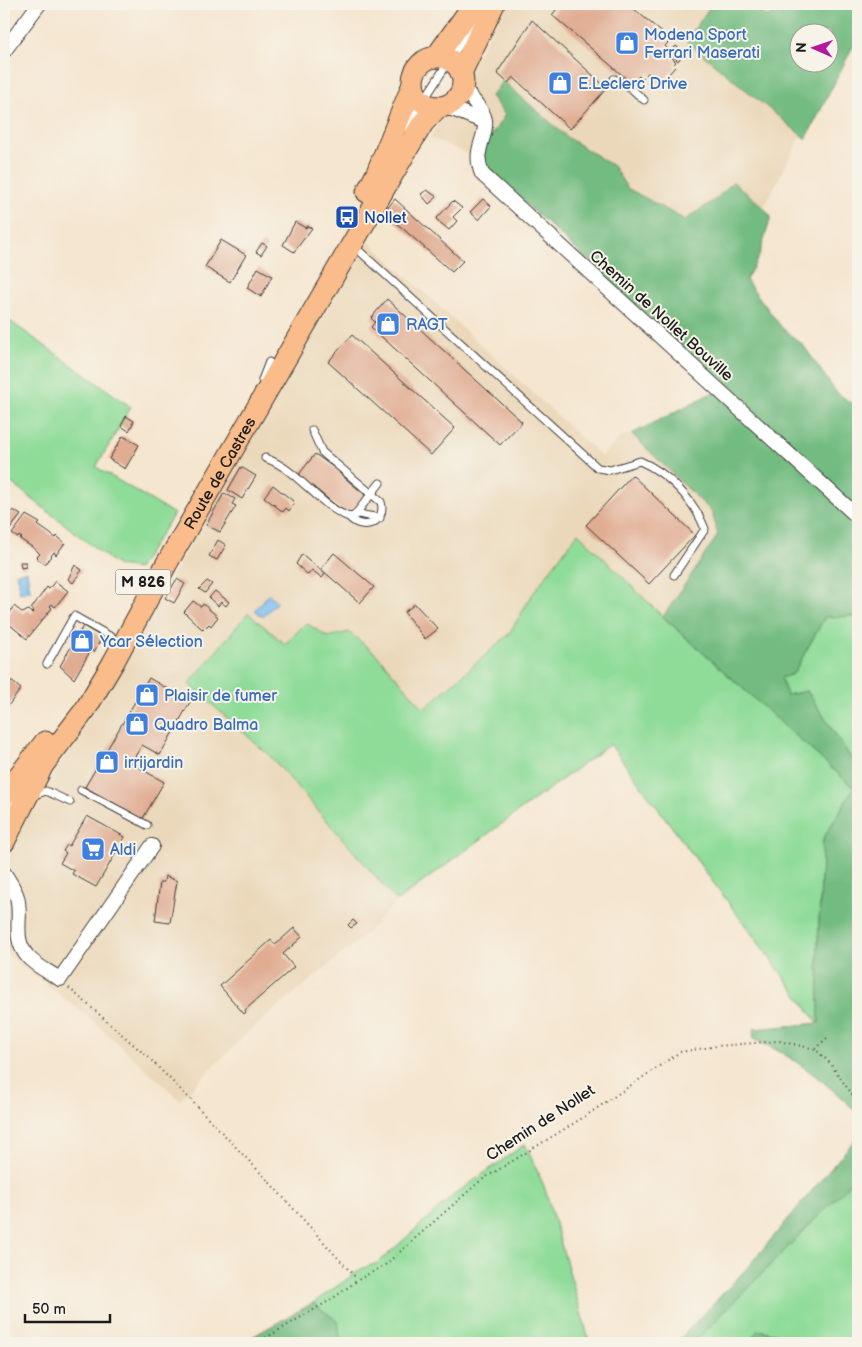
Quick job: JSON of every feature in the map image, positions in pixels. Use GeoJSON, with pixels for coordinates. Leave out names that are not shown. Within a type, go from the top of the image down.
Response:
{"type":"FeatureCollection","features":[{"type":"Feature","properties":{"kind":"main road"},"geometry":{"type":"LineString","coordinates":[[452,69],[426,60],[417,68],[429,100],[458,97],[452,69],[484,7]]}},
{"type":"Feature","properties":{"kind":"main road"},"geometry":{"type":"LineString","coordinates":[[452,69],[484,7]]}},
{"type":"Feature","properties":{"kind":"main road","name":"Route de Castres"},"geometry":{"type":"LineString","coordinates":[[16,795],[43,765],[84,710],[279,358],[376,175],[429,100]]}},
{"type":"Feature","properties":{"kind":"main road","name":"Route de Castres"},"geometry":{"type":"LineString","coordinates":[[4,842],[12,822],[16,795],[113,638],[167,538],[418,130],[429,100]]}},
{"type":"Feature","properties":{"kind":"street"},"geometry":{"type":"LineString","coordinates":[[4,51],[39,4]]}},
{"type":"Feature","properties":{"kind":"street"},"geometry":{"type":"LineString","coordinates":[[429,100],[464,112],[475,119],[485,121],[482,110],[472,102],[452,69]]}},
{"type":"Feature","properties":{"kind":"street","name":"Chemin de Nollet Bouville"},"geometry":{"type":"LineString","coordinates":[[485,121],[478,156],[478,163],[482,174],[858,517]]}},
{"type":"Feature","properties":{"kind":"street"},"geometry":{"type":"LineString","coordinates":[[4,873],[17,896],[19,913],[16,929],[21,946],[30,959],[60,979],[152,846]]}},
{"type":"Feature","properties":{"kind":"lane"},"geometry":{"type":"LineString","coordinates":[[614,79],[626,84],[644,100]]}},
{"type":"Feature","properties":{"kind":"lane"},"geometry":{"type":"LineString","coordinates":[[401,138],[429,100]]}},
{"type":"Feature","properties":{"kind":"lane"},"geometry":{"type":"LineString","coordinates":[[4,814],[91,688],[257,394],[374,192],[397,145],[376,175]]}},
{"type":"Feature","properties":{"kind":"lane"},"geometry":{"type":"LineString","coordinates":[[356,247],[598,468],[610,470],[640,461],[657,468],[664,475],[698,511],[705,529],[674,575]]}},
{"type":"Feature","properties":{"kind":"lane"},"geometry":{"type":"LineString","coordinates":[[265,458],[285,469],[332,507],[351,517],[360,525],[368,525],[380,518],[383,513],[381,502],[322,452],[312,430]]}},
{"type":"Feature","properties":{"kind":"lane"},"geometry":{"type":"LineString","coordinates":[[351,517],[380,483]]}},
{"type":"Feature","properties":{"kind":"lane"},"geometry":{"type":"LineString","coordinates":[[47,664],[74,616],[113,638]]}},
{"type":"Feature","properties":{"kind":"lane"},"geometry":{"type":"LineString","coordinates":[[81,790],[147,825]]}},
{"type":"Feature","properties":{"kind":"lane"},"geometry":{"type":"LineString","coordinates":[[16,795],[46,791],[70,802]]}},
{"type":"Feature","properties":{"kind":"path"},"geometry":{"type":"LineString","coordinates":[[60,979],[150,1059],[272,1185],[358,1280]]}},
{"type":"Feature","properties":{"kind":"path"},"geometry":{"type":"LineString","coordinates":[[829,1036],[814,1048],[830,1063],[854,1099],[858,1101]]}},
{"type":"Feature","properties":{"kind":"path","name":"Chemin de Nollet"},"geometry":{"type":"LineString","coordinates":[[257,1343],[385,1265],[480,1181],[584,1117],[680,1052],[716,1046],[779,1041],[814,1048]]}},
{"type":"Feature","properties":{"kind":"shaded area"},"geometry":{"type":"Polygon","coordinates":[[[506,4],[712,4],[686,41],[801,136],[764,207],[733,183],[716,199],[686,220],[627,188],[613,166],[568,138],[503,82],[505,115],[489,139],[482,160],[430,138],[506,4]]]}},
{"type":"Feature","properties":{"kind":"shaded area"},"geometry":{"type":"Polygon","coordinates":[[[744,4],[777,4],[769,17],[744,4]]]}},
{"type":"Feature","properties":{"kind":"shaded area"},"geometry":{"type":"Polygon","coordinates":[[[367,240],[602,457],[621,436],[632,434],[712,512],[718,535],[663,617],[578,533],[534,592],[509,634],[424,710],[377,655],[328,637],[285,644],[247,613],[189,684],[272,758],[397,901],[359,940],[249,1031],[180,1100],[93,1021],[4,951],[4,865],[18,831],[90,716],[367,240]]]}},
{"type":"Feature","properties":{"kind":"green space"},"geometry":{"type":"Polygon","coordinates":[[[712,4],[744,4],[769,17],[777,4],[858,4],[858,41],[840,72],[840,22],[790,22],[790,72],[840,72],[806,139],[686,41],[712,4]]]}},
{"type":"Feature","properties":{"kind":"green space"},"geometry":{"type":"Polygon","coordinates":[[[503,81],[568,138],[613,166],[627,188],[685,220],[716,199],[733,182],[767,212],[771,217],[759,256],[746,280],[782,328],[803,345],[836,392],[858,408],[858,510],[544,220],[492,175],[482,160],[489,139],[505,115],[491,96],[503,81]]]}},
{"type":"Feature","properties":{"kind":"green space"},"geometry":{"type":"Polygon","coordinates":[[[4,317],[131,407],[96,467],[174,514],[138,569],[118,566],[4,477],[4,317]]]}},
{"type":"Feature","properties":{"kind":"green space"},"geometry":{"type":"Polygon","coordinates":[[[714,392],[858,513],[858,616],[825,617],[793,674],[781,678],[787,695],[807,691],[858,769],[858,933],[850,938],[858,975],[858,1113],[809,1071],[783,1054],[753,1039],[754,1029],[819,1023],[818,942],[823,839],[854,788],[663,617],[718,535],[712,512],[632,434],[714,392]]]}},
{"type":"Feature","properties":{"kind":"green space"},"geometry":{"type":"Polygon","coordinates":[[[578,533],[663,617],[854,788],[823,839],[818,942],[819,1024],[610,744],[397,901],[272,758],[189,684],[248,613],[285,644],[306,623],[328,637],[349,632],[377,655],[424,709],[509,634],[534,592],[578,533]]]}},
{"type":"Feature","properties":{"kind":"green space"},"geometry":{"type":"Polygon","coordinates":[[[858,616],[857,767],[807,691],[787,695],[780,678],[793,674],[825,617],[858,616]]]}},
{"type":"Feature","properties":{"kind":"green space"},"geometry":{"type":"Polygon","coordinates":[[[858,1136],[858,1173],[846,1188],[694,1343],[676,1343],[747,1268],[858,1136]]]}},
{"type":"Feature","properties":{"kind":"green space"},"geometry":{"type":"Polygon","coordinates":[[[525,1144],[544,1186],[590,1343],[341,1343],[337,1321],[313,1303],[363,1268],[378,1263],[455,1194],[525,1144]]]}},
{"type":"Feature","properties":{"kind":"green space"},"geometry":{"type":"Polygon","coordinates":[[[858,1173],[858,1343],[785,1343],[778,1334],[758,1331],[748,1343],[694,1343],[858,1173]]]}},
{"type":"Feature","properties":{"kind":"green space"},"geometry":{"type":"Polygon","coordinates":[[[313,1303],[338,1321],[341,1343],[241,1343],[313,1303]]]}},
{"type":"Feature","properties":{"kind":"green space"},"geometry":{"type":"Polygon","coordinates":[[[758,1330],[778,1334],[785,1343],[748,1343],[758,1330]]]}},
{"type":"Feature","properties":{"kind":"water"},"geometry":{"type":"Polygon","coordinates":[[[27,571],[30,591],[20,593],[16,573],[27,571]]]}},
{"type":"Feature","properties":{"kind":"water"},"geometry":{"type":"Polygon","coordinates":[[[269,594],[277,602],[263,617],[255,610],[269,594]]]}},
{"type":"Feature","properties":{"kind":"building","name":"Modena Sport Ferrari Maserati"},"geometry":{"type":"Polygon","coordinates":[[[561,4],[628,4],[671,40],[665,46],[668,49],[666,52],[676,62],[673,65],[675,67],[661,83],[648,73],[642,79],[639,76],[637,78],[640,81],[635,86],[552,15],[561,4]]]}},
{"type":"Feature","properties":{"kind":"building","name":"E.Leclerc Drive"},"geometry":{"type":"Polygon","coordinates":[[[532,20],[607,88],[570,129],[513,77],[508,83],[497,73],[532,20]]]}},
{"type":"Feature","properties":{"kind":"building"},"geometry":{"type":"Polygon","coordinates":[[[676,46],[684,53],[678,61],[670,53],[676,46]]]}},
{"type":"Feature","properties":{"kind":"building"},"geometry":{"type":"Polygon","coordinates":[[[427,190],[437,197],[429,204],[421,194],[427,190]]]}},
{"type":"Feature","properties":{"kind":"building"},"geometry":{"type":"Polygon","coordinates":[[[395,199],[463,261],[452,272],[384,212],[395,199]]]}},
{"type":"Feature","properties":{"kind":"building"},"geometry":{"type":"Polygon","coordinates":[[[483,199],[491,206],[479,220],[470,212],[483,199]]]}},
{"type":"Feature","properties":{"kind":"building"},"geometry":{"type":"Polygon","coordinates":[[[453,201],[462,208],[453,217],[457,221],[449,230],[436,219],[453,201]]]}},
{"type":"Feature","properties":{"kind":"building"},"geometry":{"type":"Polygon","coordinates":[[[295,222],[306,228],[307,226],[312,228],[294,252],[283,245],[295,222]]]}},
{"type":"Feature","properties":{"kind":"building"},"geometry":{"type":"Polygon","coordinates":[[[221,240],[246,255],[230,282],[205,267],[221,240]]]}},
{"type":"Feature","properties":{"kind":"building"},"geometry":{"type":"Polygon","coordinates":[[[262,243],[267,246],[261,255],[256,252],[262,243]]]}},
{"type":"Feature","properties":{"kind":"building"},"geometry":{"type":"Polygon","coordinates":[[[258,268],[272,276],[261,297],[247,288],[258,268]]]}},
{"type":"Feature","properties":{"kind":"building"},"geometry":{"type":"Polygon","coordinates":[[[387,299],[522,422],[500,445],[371,327],[375,322],[371,318],[387,299]]]}},
{"type":"Feature","properties":{"kind":"building"},"geometry":{"type":"Polygon","coordinates":[[[352,335],[455,428],[431,455],[328,362],[352,335]]]}},
{"type":"Feature","properties":{"kind":"building"},"geometry":{"type":"Polygon","coordinates":[[[126,416],[134,421],[129,431],[121,426],[126,416]]]}},
{"type":"Feature","properties":{"kind":"building"},"geometry":{"type":"Polygon","coordinates":[[[123,436],[139,445],[125,469],[109,459],[123,436]]]}},
{"type":"Feature","properties":{"kind":"building"},"geometry":{"type":"Polygon","coordinates":[[[315,454],[340,472],[364,494],[365,497],[352,513],[347,511],[345,513],[300,476],[300,473],[315,454]]]}},
{"type":"Feature","properties":{"kind":"building"},"geometry":{"type":"Polygon","coordinates":[[[241,467],[256,476],[242,499],[228,490],[241,467]]]}},
{"type":"Feature","properties":{"kind":"building"},"geometry":{"type":"Polygon","coordinates":[[[632,475],[695,535],[649,584],[586,525],[632,475]]]}},
{"type":"Feature","properties":{"kind":"building"},"geometry":{"type":"Polygon","coordinates":[[[273,485],[293,501],[294,504],[289,511],[286,508],[283,512],[264,497],[273,485]]]}},
{"type":"Feature","properties":{"kind":"building"},"geometry":{"type":"Polygon","coordinates":[[[224,493],[235,499],[232,504],[236,506],[220,532],[206,525],[224,493]]]}},
{"type":"Feature","properties":{"kind":"building"},"geometry":{"type":"Polygon","coordinates":[[[13,510],[21,515],[6,534],[4,532],[4,521],[13,510]]]}},
{"type":"Feature","properties":{"kind":"building"},"geometry":{"type":"Polygon","coordinates":[[[26,515],[40,523],[38,525],[65,543],[56,555],[54,552],[45,564],[36,558],[40,554],[35,549],[20,539],[22,538],[19,536],[18,538],[12,534],[26,515]]]}},
{"type":"Feature","properties":{"kind":"building"},"geometry":{"type":"Polygon","coordinates":[[[218,540],[226,545],[217,560],[209,556],[218,540]]]}},
{"type":"Feature","properties":{"kind":"building"},"geometry":{"type":"Polygon","coordinates":[[[334,553],[374,587],[360,603],[321,569],[334,553]]]}},
{"type":"Feature","properties":{"kind":"building"},"geometry":{"type":"Polygon","coordinates":[[[302,554],[325,574],[322,578],[312,570],[308,575],[296,564],[302,554]]]}},
{"type":"Feature","properties":{"kind":"building"},"geometry":{"type":"Polygon","coordinates":[[[20,562],[26,562],[26,567],[21,568],[20,562]]]}},
{"type":"Feature","properties":{"kind":"building"},"geometry":{"type":"Polygon","coordinates":[[[75,565],[82,570],[73,583],[68,579],[75,565]]]}},
{"type":"Feature","properties":{"kind":"building"},"geometry":{"type":"Polygon","coordinates":[[[177,579],[185,584],[174,603],[165,598],[177,579]]]}},
{"type":"Feature","properties":{"kind":"building"},"geometry":{"type":"Polygon","coordinates":[[[55,581],[68,591],[55,607],[52,604],[50,606],[52,608],[27,639],[4,620],[4,613],[5,611],[9,614],[14,606],[23,613],[28,610],[32,613],[34,611],[31,609],[47,587],[49,589],[55,581]]]}},
{"type":"Feature","properties":{"kind":"building"},"geometry":{"type":"Polygon","coordinates":[[[207,581],[212,584],[205,593],[199,589],[207,581]]]}},
{"type":"Feature","properties":{"kind":"building"},"geometry":{"type":"Polygon","coordinates":[[[215,591],[229,602],[226,606],[221,602],[218,606],[209,598],[215,591]]]}},
{"type":"Feature","properties":{"kind":"building"},"geometry":{"type":"Polygon","coordinates":[[[193,601],[201,607],[203,604],[218,617],[211,626],[209,624],[203,630],[184,612],[193,601]]]}},
{"type":"Feature","properties":{"kind":"building"},"geometry":{"type":"Polygon","coordinates":[[[415,604],[438,629],[425,639],[404,612],[415,604]]]}},
{"type":"Feature","properties":{"kind":"building"},"geometry":{"type":"Polygon","coordinates":[[[83,626],[102,637],[94,652],[91,650],[74,679],[60,666],[83,626]]]}},
{"type":"Feature","properties":{"kind":"building"},"geometry":{"type":"Polygon","coordinates":[[[4,675],[21,689],[4,711],[4,675]]]}},
{"type":"Feature","properties":{"kind":"building"},"geometry":{"type":"Polygon","coordinates":[[[149,678],[190,702],[160,755],[142,745],[131,763],[164,782],[142,820],[85,787],[149,678]]]}},
{"type":"Feature","properties":{"kind":"building","name":"Aldi"},"geometry":{"type":"Polygon","coordinates":[[[87,816],[125,837],[96,887],[72,874],[74,871],[60,863],[66,853],[63,851],[67,845],[69,846],[87,816]]]}},
{"type":"Feature","properties":{"kind":"building"},"geometry":{"type":"Polygon","coordinates":[[[165,876],[177,881],[170,923],[155,921],[160,882],[164,882],[165,876]]]}},
{"type":"Feature","properties":{"kind":"building"},"geometry":{"type":"Polygon","coordinates":[[[353,920],[357,924],[351,928],[348,925],[353,920]]]}},
{"type":"Feature","properties":{"kind":"building"},"geometry":{"type":"Polygon","coordinates":[[[294,928],[302,937],[283,954],[294,967],[245,1010],[244,1014],[220,986],[271,940],[275,945],[294,928]]]}},
{"type":"Feature","properties":{"kind":"place","name":"Modena Sport Ferrari Maserati"},"geometry":{"type":"Point","coordinates":[627,43]}},
{"type":"Feature","properties":{"kind":"place","name":"E.Leclerc Drive"},"geometry":{"type":"Point","coordinates":[560,83]}},
{"type":"Feature","properties":{"kind":"place","name":"Nollet"},"geometry":{"type":"Point","coordinates":[347,217]}},
{"type":"Feature","properties":{"kind":"place","name":"RAGT"},"geometry":{"type":"Point","coordinates":[388,324]}},
{"type":"Feature","properties":{"kind":"place","name":"Ycar Sélection"},"geometry":{"type":"Point","coordinates":[82,641]}},
{"type":"Feature","properties":{"kind":"place","name":"Plaisir de fumer"},"geometry":{"type":"Point","coordinates":[147,695]}},
{"type":"Feature","properties":{"kind":"place","name":"Quadro Balma"},"geometry":{"type":"Point","coordinates":[137,724]}},
{"type":"Feature","properties":{"kind":"place","name":"irrijardin"},"geometry":{"type":"Point","coordinates":[107,762]}},
{"type":"Feature","properties":{"kind":"place","name":"Aldi"},"geometry":{"type":"Point","coordinates":[93,849]}}]}
